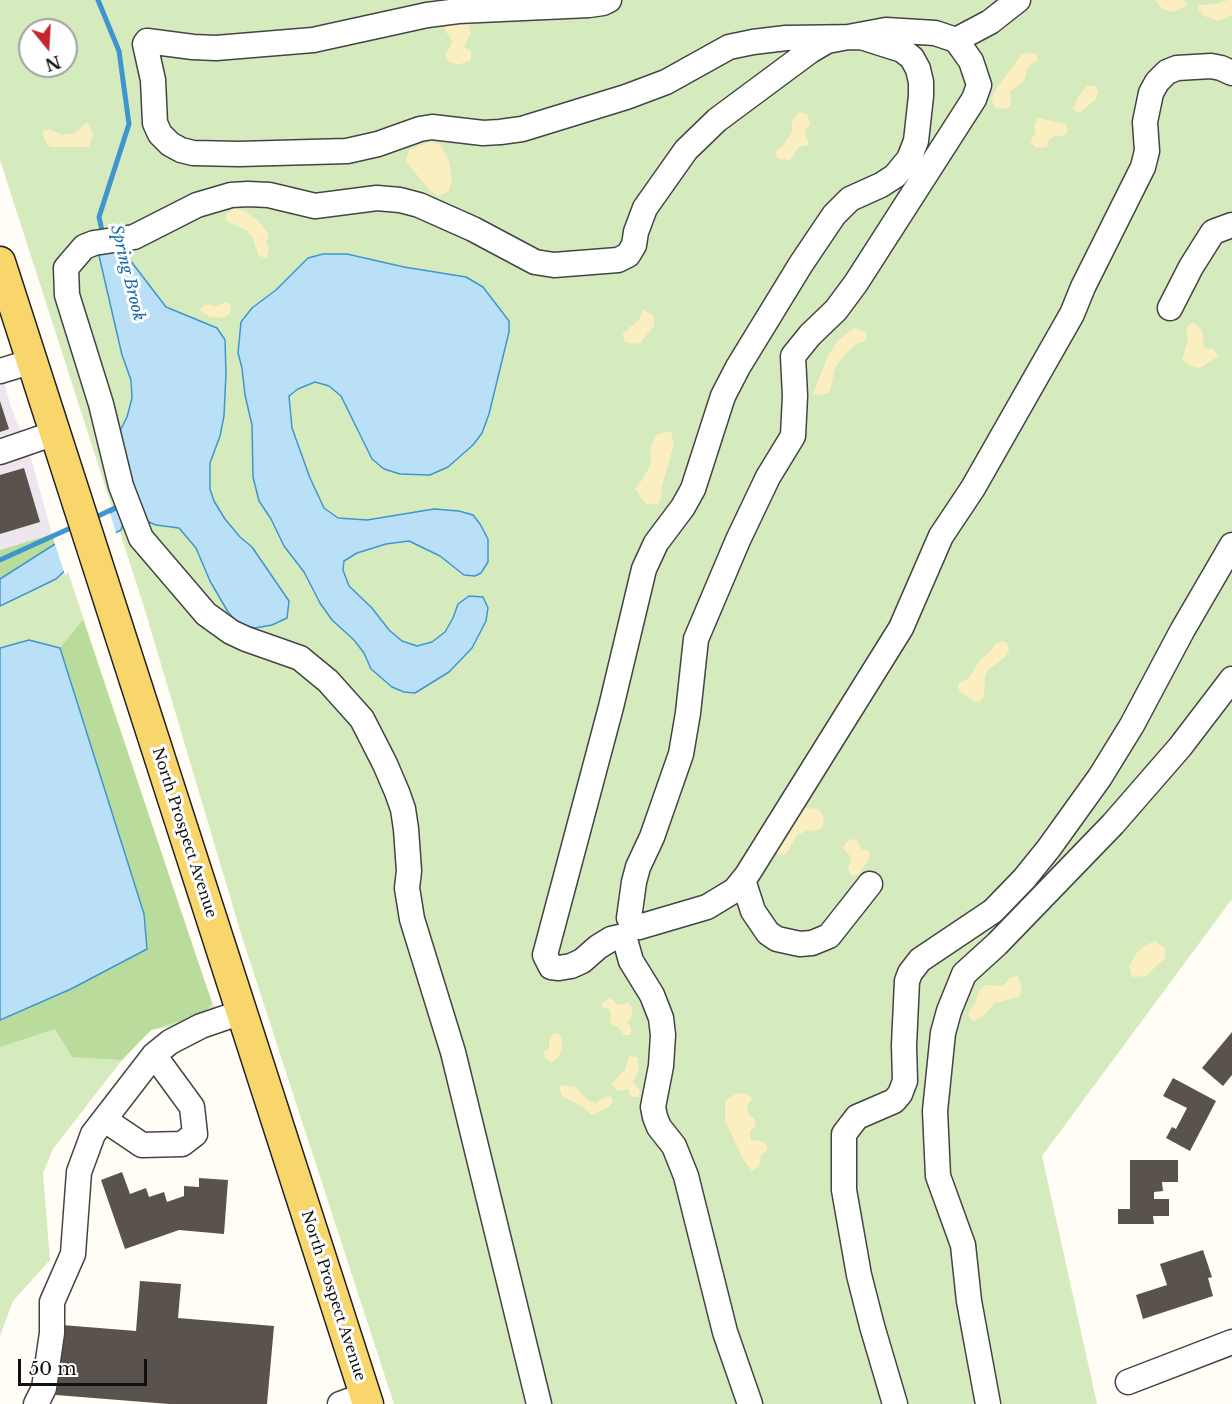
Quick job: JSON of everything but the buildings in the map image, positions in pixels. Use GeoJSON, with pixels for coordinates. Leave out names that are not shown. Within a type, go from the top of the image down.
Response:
{"type":"FeatureCollection","features":[{"type":"Feature","properties":{"kind":"main road","name":"North Prospect Avenue"},"geometry":{"type":"LineString","coordinates":[[0,262],[242,1012],[358,1401]]}},
{"type":"Feature","properties":{"kind":"street"},"geometry":{"type":"LineString","coordinates":[[609,0],[589,5],[458,11],[427,15],[313,40],[216,48],[147,40],[145,44],[153,80],[155,123],[160,134],[176,147],[193,153],[347,151],[432,127],[483,133],[500,132],[550,121],[666,82],[729,47],[786,38],[861,37],[879,41],[902,50],[912,58],[918,69],[921,82],[916,141],[909,159],[895,176],[850,199],[834,215],[801,264],[738,367],[723,396],[693,489],[683,507],[656,543],[644,569],[611,707],[545,955],[551,967],[559,968],[582,961],[598,947],[628,930],[707,907],[735,890],[743,880],[893,642],[941,536],[973,488],[1067,324],[1143,167],[1147,151],[1145,122],[1151,93],[1157,82],[1167,72],[1187,67],[1211,66],[1232,73]]}},
{"type":"Feature","properties":{"kind":"street"},"geometry":{"type":"LineString","coordinates":[[956,40],[990,22],[1018,0]]}},
{"type":"Feature","properties":{"kind":"street"},"geometry":{"type":"LineString","coordinates":[[539,1404],[453,1052],[412,919],[407,888],[408,871],[403,809],[386,764],[362,718],[328,681],[300,658],[231,632],[206,614],[141,538],[121,486],[101,404],[67,295],[66,268],[84,246],[134,237],[210,200],[248,194],[269,195],[315,206],[377,198],[400,200],[419,205],[473,229],[535,262],[554,265],[618,260],[628,255],[634,245],[645,208],[686,150],[710,127],[810,51],[827,41],[886,30],[935,33],[956,40],[971,61],[979,85],[974,99],[856,283],[836,310],[810,335],[793,356],[795,396],[793,436],[768,477],[738,540],[696,639],[681,754],[652,837],[638,867],[629,911],[627,951],[652,994],[661,1018],[663,1035],[661,1066],[653,1107],[655,1118],[674,1146],[686,1176],[725,1332],[750,1404]]}},
{"type":"Feature","properties":{"kind":"street"},"geometry":{"type":"LineString","coordinates":[[1170,308],[1213,231],[1232,225]]}},
{"type":"Feature","properties":{"kind":"street"},"geometry":{"type":"LineString","coordinates":[[0,371],[33,362]]}},
{"type":"Feature","properties":{"kind":"street"},"geometry":{"type":"LineString","coordinates":[[0,452],[56,434]]}},
{"type":"Feature","properties":{"kind":"street"},"geometry":{"type":"LineString","coordinates":[[895,1404],[858,1275],[844,1191],[844,1134],[857,1116],[894,1101],[900,1094],[905,1081],[904,1045],[907,981],[910,973],[920,960],[993,911],[1049,848],[1100,777],[1132,725],[1182,631],[1232,545]]}},
{"type":"Feature","properties":{"kind":"street"},"geometry":{"type":"LineString","coordinates":[[964,974],[997,944],[1113,824],[1180,747],[1232,679]]}},
{"type":"Feature","properties":{"kind":"street"},"geometry":{"type":"LineString","coordinates":[[743,880],[753,911],[768,933],[777,939],[800,944],[812,943],[829,936],[870,884]]}},
{"type":"Feature","properties":{"kind":"street"},"geometry":{"type":"LineString","coordinates":[[970,928],[964,974],[943,1033],[935,1137],[938,1176],[963,1245],[969,1301],[988,1404]]}},
{"type":"Feature","properties":{"kind":"street"},"geometry":{"type":"LineString","coordinates":[[36,1404],[44,1388],[52,1334],[52,1302],[73,1254],[79,1172],[93,1134],[154,1055],[185,1033],[242,1012]]}},
{"type":"Feature","properties":{"kind":"street"},"geometry":{"type":"LineString","coordinates":[[105,1120],[142,1145],[182,1144],[195,1134],[192,1107],[154,1055]]}},
{"type":"Feature","properties":{"kind":"street"},"geometry":{"type":"LineString","coordinates":[[1128,1382],[1232,1342]]}},
{"type":"Feature","properties":{"kind":"shaded area"},"geometry":{"type":"Polygon","coordinates":[[[0,368],[11,407],[31,458],[52,534],[0,550],[0,368]]]}},
{"type":"Feature","properties":{"kind":"green space"},"geometry":{"type":"Polygon","coordinates":[[[0,0],[1232,0],[1232,899],[1042,1156],[1097,1404],[394,1404],[242,937],[144,607],[0,160],[0,0]]]}},
{"type":"Feature","properties":{"kind":"green space"},"geometry":{"type":"Polygon","coordinates":[[[52,534],[55,544],[0,579],[0,550],[52,534]]]}},
{"type":"Feature","properties":{"kind":"green space"},"geometry":{"type":"Polygon","coordinates":[[[67,569],[219,1020],[151,1030],[122,1060],[53,1149],[43,1173],[50,1260],[13,1301],[0,1336],[0,606],[56,579],[67,569]]]}},
{"type":"Feature","properties":{"kind":"green space"},"geometry":{"type":"Polygon","coordinates":[[[83,620],[212,1003],[204,1014],[151,1030],[122,1060],[72,1057],[55,1029],[0,1047],[0,1020],[71,989],[147,949],[144,914],[60,648],[83,620]]]}},
{"type":"Feature","properties":{"kind":"sand"},"geometry":{"type":"Polygon","coordinates":[[[1155,0],[1184,0],[1188,5],[1173,12],[1162,9],[1155,0]]]}},
{"type":"Feature","properties":{"kind":"sand"},"geometry":{"type":"Polygon","coordinates":[[[1232,0],[1232,15],[1219,21],[1204,16],[1198,9],[1199,5],[1216,4],[1232,0]]]}},
{"type":"Feature","properties":{"kind":"sand"},"geometry":{"type":"Polygon","coordinates":[[[456,19],[468,23],[471,32],[464,47],[471,51],[471,60],[458,65],[448,61],[445,54],[453,42],[444,29],[448,22],[456,19]]]}},
{"type":"Feature","properties":{"kind":"sand"},"geometry":{"type":"Polygon","coordinates":[[[1022,54],[1037,55],[1038,61],[1031,64],[1024,81],[1010,92],[1011,106],[1005,109],[996,108],[991,100],[996,89],[1022,54]]]}},
{"type":"Feature","properties":{"kind":"sand"},"geometry":{"type":"Polygon","coordinates":[[[1087,86],[1095,86],[1098,91],[1096,99],[1079,113],[1073,109],[1078,97],[1087,86]]]}},
{"type":"Feature","properties":{"kind":"sand"},"geometry":{"type":"Polygon","coordinates":[[[799,112],[807,114],[810,124],[805,130],[809,145],[799,147],[790,160],[778,159],[775,152],[792,132],[792,121],[799,112]]]}},
{"type":"Feature","properties":{"kind":"sand"},"geometry":{"type":"Polygon","coordinates":[[[1038,118],[1066,124],[1068,131],[1064,136],[1049,139],[1047,147],[1037,148],[1030,142],[1036,132],[1034,125],[1038,118]]]}},
{"type":"Feature","properties":{"kind":"sand"},"geometry":{"type":"Polygon","coordinates":[[[87,122],[93,134],[89,147],[50,147],[44,140],[43,131],[49,129],[62,135],[75,133],[87,122]]]}},
{"type":"Feature","properties":{"kind":"sand"},"geometry":{"type":"Polygon","coordinates":[[[429,142],[440,144],[449,161],[452,179],[449,191],[439,196],[429,190],[406,161],[409,150],[429,142]]]}},
{"type":"Feature","properties":{"kind":"sand"},"geometry":{"type":"Polygon","coordinates":[[[235,208],[246,212],[258,221],[269,234],[266,243],[269,249],[267,258],[259,256],[252,237],[246,230],[226,221],[226,214],[235,208]]]}},
{"type":"Feature","properties":{"kind":"sand"},"geometry":{"type":"Polygon","coordinates":[[[226,302],[231,304],[230,314],[222,318],[210,317],[199,310],[206,304],[216,306],[226,302]]]}},
{"type":"Feature","properties":{"kind":"sand"},"geometry":{"type":"Polygon","coordinates":[[[643,310],[654,316],[654,326],[640,343],[624,342],[623,333],[639,320],[643,310]]]}},
{"type":"Feature","properties":{"kind":"sand"},"geometry":{"type":"Polygon","coordinates":[[[1193,322],[1202,330],[1204,348],[1213,349],[1219,356],[1200,368],[1190,366],[1182,360],[1188,339],[1186,328],[1193,322]]]}},
{"type":"Feature","properties":{"kind":"sand"},"geometry":{"type":"Polygon","coordinates":[[[854,328],[866,332],[867,340],[855,345],[842,358],[835,368],[830,392],[822,395],[813,394],[828,356],[838,340],[854,328]]]}},
{"type":"Feature","properties":{"kind":"sand"},"geometry":{"type":"Polygon","coordinates":[[[671,431],[674,444],[662,486],[661,499],[657,504],[646,504],[635,489],[651,463],[650,449],[656,435],[671,431]]]}},
{"type":"Feature","properties":{"kind":"sand"},"geometry":{"type":"Polygon","coordinates":[[[1002,641],[1007,643],[1009,651],[988,670],[985,677],[984,697],[979,702],[974,701],[960,692],[959,683],[969,678],[979,661],[990,652],[995,644],[1002,641]]]}},
{"type":"Feature","properties":{"kind":"sand"},"geometry":{"type":"Polygon","coordinates":[[[806,808],[817,809],[822,813],[824,821],[822,827],[819,830],[806,831],[797,835],[786,854],[774,853],[793,813],[806,808]]]}},
{"type":"Feature","properties":{"kind":"sand"},"geometry":{"type":"Polygon","coordinates":[[[857,840],[862,849],[869,852],[870,856],[859,874],[854,876],[851,875],[848,867],[851,857],[843,848],[846,842],[857,840]]]}},
{"type":"Feature","properties":{"kind":"sand"},"geometry":{"type":"Polygon","coordinates":[[[1155,941],[1165,948],[1165,958],[1146,976],[1132,977],[1129,966],[1136,954],[1144,946],[1155,941]]]}},
{"type":"Feature","properties":{"kind":"sand"},"geometry":{"type":"Polygon","coordinates":[[[1018,976],[1022,988],[1019,997],[995,1003],[981,1018],[973,1021],[968,1015],[970,1009],[975,1004],[978,992],[985,985],[1003,986],[1010,978],[1018,976]]]}},
{"type":"Feature","properties":{"kind":"sand"},"geometry":{"type":"Polygon","coordinates":[[[611,998],[616,1004],[621,1005],[628,1002],[632,1008],[632,1016],[627,1022],[631,1028],[631,1035],[624,1035],[619,1028],[610,1023],[609,1009],[602,1007],[603,1002],[611,998]]]}},
{"type":"Feature","properties":{"kind":"sand"},"geometry":{"type":"Polygon","coordinates":[[[558,1033],[562,1038],[562,1048],[558,1058],[551,1062],[545,1058],[544,1051],[549,1049],[549,1040],[553,1034],[558,1033]]]}},
{"type":"Feature","properties":{"kind":"sand"},"geometry":{"type":"Polygon","coordinates":[[[629,1056],[637,1057],[639,1064],[633,1081],[640,1091],[639,1097],[631,1097],[628,1089],[618,1091],[611,1084],[625,1070],[629,1056]]]}},
{"type":"Feature","properties":{"kind":"sand"},"geometry":{"type":"Polygon","coordinates":[[[559,1085],[575,1087],[588,1100],[596,1103],[610,1096],[613,1101],[609,1107],[592,1115],[562,1096],[559,1085]]]}},
{"type":"Feature","properties":{"kind":"sand"},"geometry":{"type":"Polygon","coordinates":[[[745,1093],[752,1098],[747,1107],[756,1126],[750,1131],[751,1141],[759,1140],[766,1144],[768,1150],[761,1155],[759,1166],[752,1171],[743,1159],[725,1121],[725,1101],[736,1094],[745,1093]]]}},
{"type":"Feature","properties":{"kind":"water"},"geometry":{"type":"Polygon","coordinates":[[[117,243],[166,307],[217,328],[225,340],[224,416],[220,436],[210,463],[210,489],[225,519],[252,547],[289,601],[287,618],[272,625],[255,628],[239,624],[228,612],[210,581],[196,548],[179,528],[156,525],[137,517],[125,519],[121,530],[92,545],[56,579],[0,606],[0,579],[117,509],[120,431],[132,398],[131,380],[122,355],[97,247],[117,243]]]}},
{"type":"Feature","properties":{"kind":"water"},"geometry":{"type":"Polygon","coordinates":[[[323,254],[347,254],[404,267],[466,277],[483,287],[509,321],[509,332],[489,414],[482,433],[473,445],[448,467],[430,475],[400,474],[384,469],[372,459],[341,396],[329,386],[315,382],[298,389],[289,396],[292,428],[310,478],[324,508],[338,518],[367,520],[434,509],[459,511],[473,515],[488,539],[488,562],[481,573],[475,576],[464,575],[440,556],[409,541],[386,544],[357,553],[344,561],[343,570],[349,586],[372,608],[389,630],[402,641],[417,646],[432,642],[445,632],[458,604],[469,596],[483,597],[488,608],[486,621],[472,648],[449,672],[415,693],[404,692],[392,687],[371,669],[364,653],[354,640],[332,620],[304,572],[284,546],[259,501],[253,477],[252,425],[238,353],[241,322],[252,308],[276,290],[308,258],[323,254]]]}},
{"type":"Feature","properties":{"kind":"water"},"geometry":{"type":"Polygon","coordinates":[[[29,640],[60,648],[144,914],[147,949],[71,989],[0,1020],[0,648],[29,640]]]}},
{"type":"Feature","properties":{"kind":"pier"},"geometry":{"type":"Polygon","coordinates":[[[109,510],[117,536],[94,548],[65,575],[54,541],[109,510]]]}},
{"type":"Feature","properties":{"kind":"waterway","name":"Spring Brook"},"geometry":{"type":"LineString","coordinates":[[98,0],[119,51],[129,124],[99,217],[103,235]]}},
{"type":"Feature","properties":{"kind":"waterway"},"geometry":{"type":"LineString","coordinates":[[92,519],[121,505]]}},
{"type":"Feature","properties":{"kind":"waterway"},"geometry":{"type":"LineString","coordinates":[[0,560],[75,526]]}}]}
